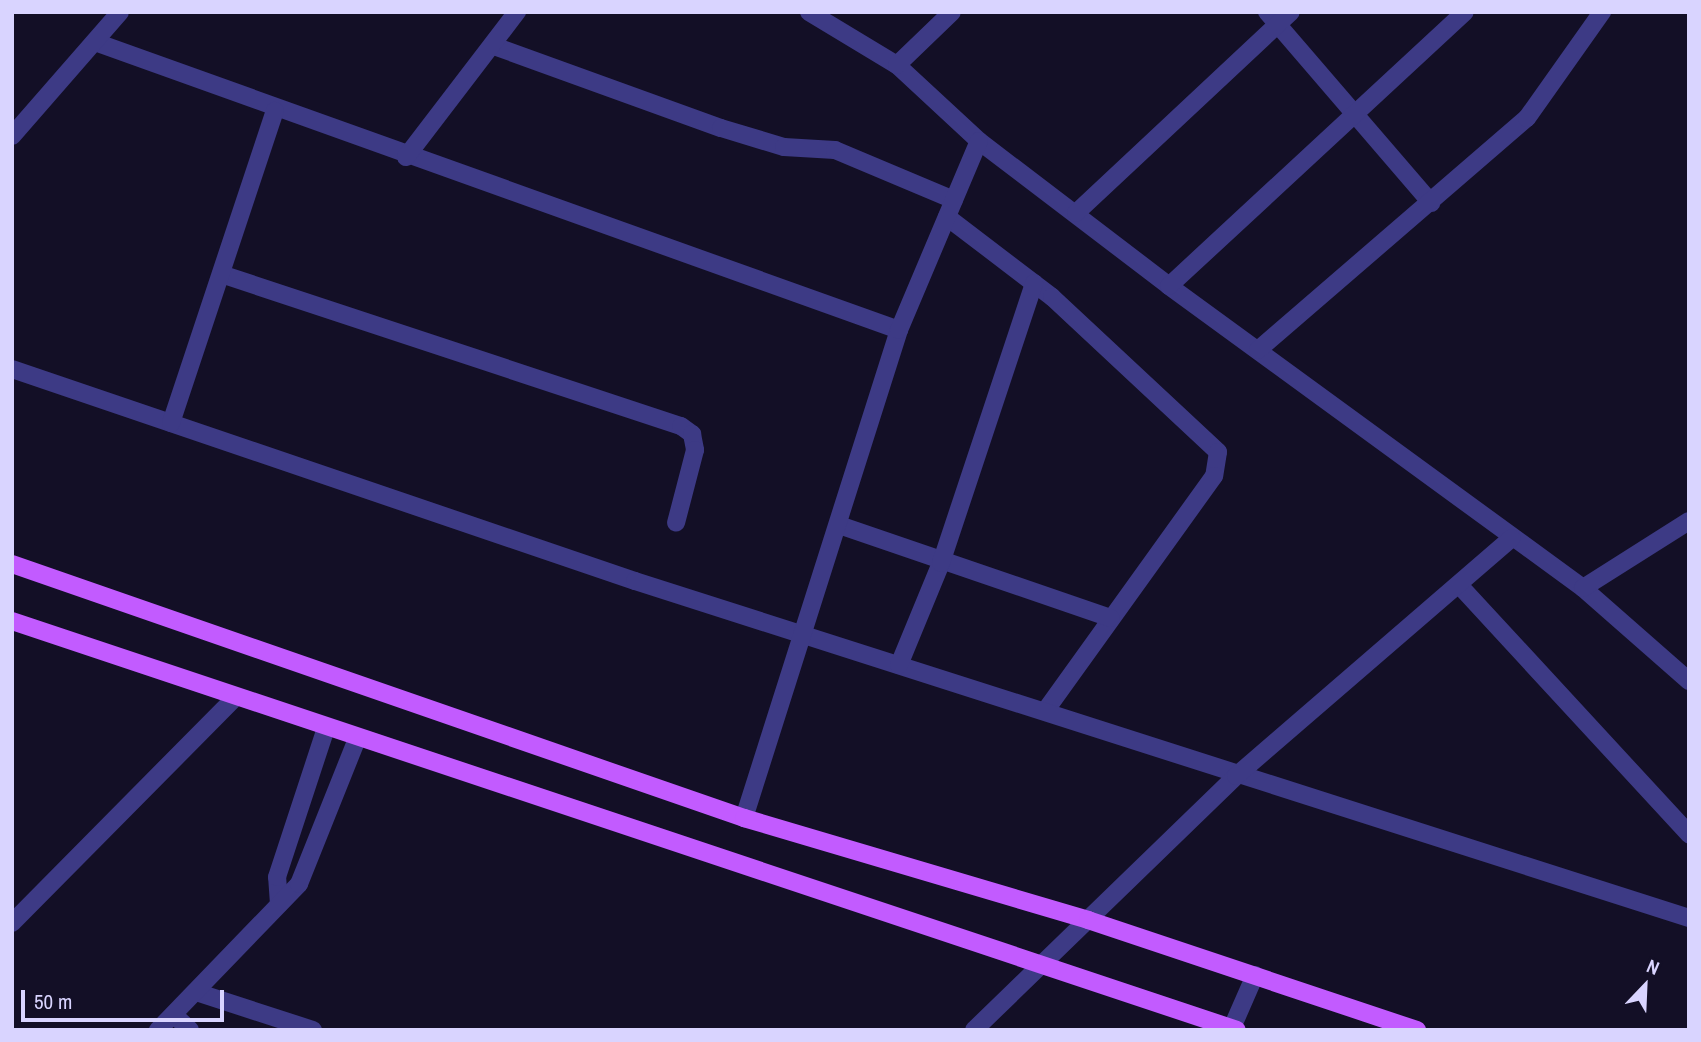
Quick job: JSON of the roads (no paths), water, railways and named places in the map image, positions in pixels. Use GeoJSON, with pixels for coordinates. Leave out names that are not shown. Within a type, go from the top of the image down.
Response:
{"type":"FeatureCollection","features":[{"type":"Feature","properties":{"kind":"main road"},"geometry":{"type":"LineString","coordinates":[[12,564],[744,818],[1088,920],[1417,1030]]}},
{"type":"Feature","properties":{"kind":"main road"},"geometry":{"type":"LineString","coordinates":[[12,621],[357,739],[1233,1029]]}},
{"type":"Feature","properties":{"kind":"street"},"geometry":{"type":"LineString","coordinates":[[12,136],[120,12]]}},
{"type":"Feature","properties":{"kind":"street"},"geometry":{"type":"LineString","coordinates":[[406,157],[494,46],[517,12]]}},
{"type":"Feature","properties":{"kind":"street"},"geometry":{"type":"LineString","coordinates":[[809,12],[897,65],[979,141],[1169,286],[1512,538],[1583,587],[1689,681]]}},
{"type":"Feature","properties":{"kind":"street"},"geometry":{"type":"LineString","coordinates":[[897,65],[952,12]]}},
{"type":"Feature","properties":{"kind":"street"},"geometry":{"type":"LineString","coordinates":[[1169,286],[1357,118],[1465,12]]}},
{"type":"Feature","properties":{"kind":"street"},"geometry":{"type":"LineString","coordinates":[[1258,350],[1527,118],[1602,12]]}},
{"type":"Feature","properties":{"kind":"street"},"geometry":{"type":"LineString","coordinates":[[1076,213],[1279,16],[1357,118],[1431,202]]}},
{"type":"Feature","properties":{"kind":"street"},"geometry":{"type":"LineString","coordinates":[[95,42],[275,111],[899,330]]}},
{"type":"Feature","properties":{"kind":"street"},"geometry":{"type":"LineString","coordinates":[[494,46],[721,128],[784,147],[835,150],[951,208],[1218,452],[1214,476],[1045,712]]}},
{"type":"Feature","properties":{"kind":"street"},"geometry":{"type":"LineString","coordinates":[[171,423],[275,111]]}},
{"type":"Feature","properties":{"kind":"street"},"geometry":{"type":"LineString","coordinates":[[744,818],[899,330],[979,141]]}},
{"type":"Feature","properties":{"kind":"street"},"geometry":{"type":"LineString","coordinates":[[220,274],[681,426],[692,434],[695,450],[676,523]]}},
{"type":"Feature","properties":{"kind":"street"},"geometry":{"type":"LineString","coordinates":[[899,666],[941,563],[1034,282]]}},
{"type":"Feature","properties":{"kind":"street"},"geometry":{"type":"LineString","coordinates":[[12,369],[803,635],[1236,776],[1689,918]]}},
{"type":"Feature","properties":{"kind":"street"},"geometry":{"type":"LineString","coordinates":[[1583,587],[1689,522]]}},
{"type":"Feature","properties":{"kind":"street"},"geometry":{"type":"LineString","coordinates":[[839,525],[941,563],[1110,618]]}},
{"type":"Feature","properties":{"kind":"street"},"geometry":{"type":"LineString","coordinates":[[974,1030],[1236,776],[1460,586],[1512,538]]}},
{"type":"Feature","properties":{"kind":"street"},"geometry":{"type":"LineString","coordinates":[[1460,586],[1689,834]]}},
{"type":"Feature","properties":{"kind":"street"},"geometry":{"type":"LineString","coordinates":[[12,923],[236,697]]}},
{"type":"Feature","properties":{"kind":"street"},"geometry":{"type":"LineString","coordinates":[[279,904],[278,877],[326,728]]}},
{"type":"Feature","properties":{"kind":"street"},"geometry":{"type":"LineString","coordinates":[[158,1030],[299,884],[357,739]]}},
{"type":"Feature","properties":{"kind":"street"},"geometry":{"type":"LineString","coordinates":[[1233,1029],[1255,975]]}},
{"type":"Feature","properties":{"kind":"street"},"geometry":{"type":"LineString","coordinates":[[196,992],[313,1030]]}},
{"type":"Feature","properties":{"kind":"street"},"geometry":{"type":"LineString","coordinates":[[174,1015],[190,1030]]}}]}
